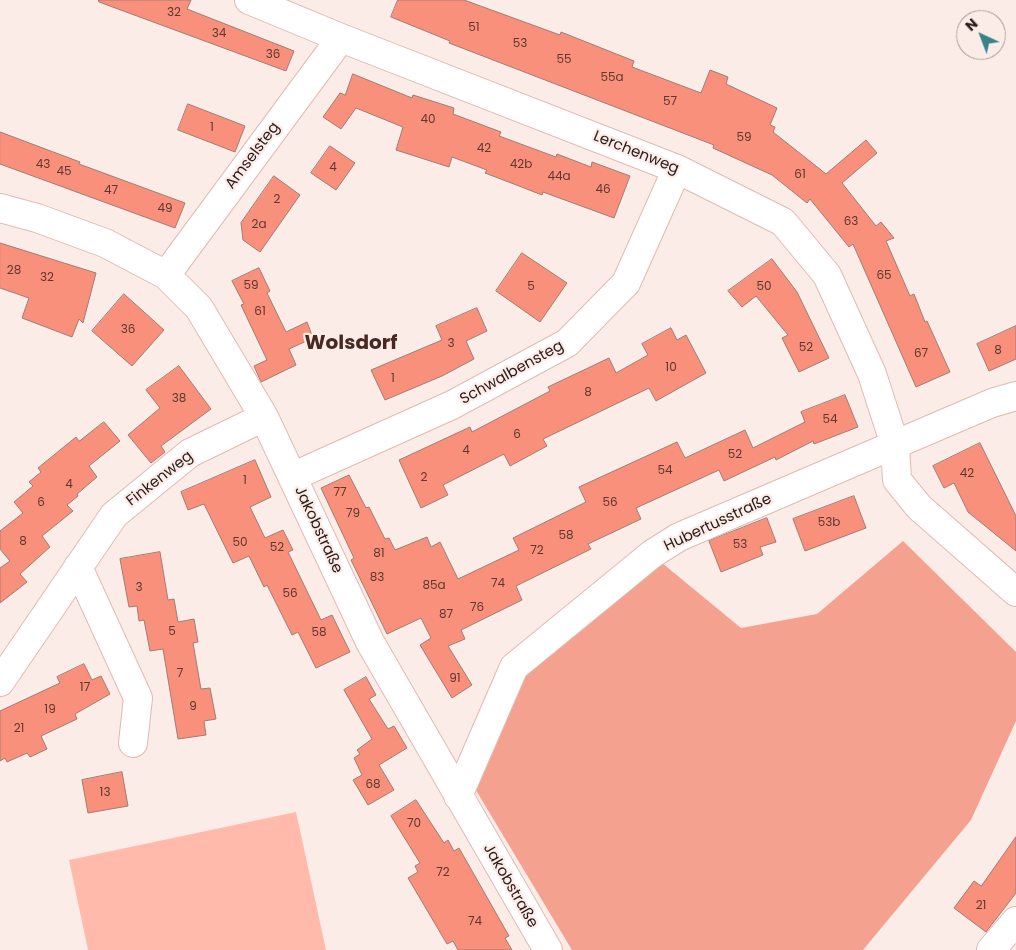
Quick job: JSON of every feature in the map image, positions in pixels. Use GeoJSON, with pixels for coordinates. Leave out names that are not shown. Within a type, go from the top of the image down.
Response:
{"type":"FeatureCollection","features":[{"type":"Feature","properties":{"kind":"street","name":"Lerchenweg"},"geometry":{"type":"LineString","coordinates":[[250,0],[341,38],[676,169],[783,222],[827,276],[872,374],[895,445]]}},
{"type":"Feature","properties":{"kind":"street","name":"Amselsteg"},"geometry":{"type":"LineString","coordinates":[[166,275],[341,38]]}},
{"type":"Feature","properties":{"kind":"street","name":"Schwalbensteg"},"geometry":{"type":"LineString","coordinates":[[294,476],[452,406],[567,343],[626,282],[676,169]]}},
{"type":"Feature","properties":{"kind":"street","name":"Jakobstraße"},"geometry":{"type":"LineString","coordinates":[[0,208],[36,218],[105,243],[166,275],[199,308],[264,417],[294,476],[370,642],[548,950]]}},
{"type":"Feature","properties":{"kind":"street","name":"Hubertusstraße"},"geometry":{"type":"LineString","coordinates":[[458,796],[514,667],[652,554],[679,537],[992,403],[1016,396]]}},
{"type":"Feature","properties":{"kind":"street","name":"Finkenweg"},"geometry":{"type":"LineString","coordinates":[[0,682],[114,515],[190,453],[264,417]]}},
{"type":"Feature","properties":{"kind":"street"},"geometry":{"type":"LineString","coordinates":[[895,445],[896,480],[919,507],[1016,592]]}},
{"type":"Feature","properties":{"kind":"street"},"geometry":{"type":"LineString","coordinates":[[78,567],[138,698],[133,743]]}},
{"type":"Feature","properties":{"kind":"street"},"geometry":{"type":"LineString","coordinates":[[991,950],[1016,922]]}},
{"type":"Feature","properties":{"kind":"shaded area"},"geometry":{"type":"Polygon","coordinates":[[[903,541],[1016,652],[1016,721],[971,820],[863,950],[572,950],[474,787],[524,675],[656,558],[741,628],[817,614],[903,541]]]}},
{"type":"Feature","properties":{"kind":"shaded area"},"geometry":{"type":"Polygon","coordinates":[[[296,812],[326,950],[88,950],[69,860],[296,812]]]}},
{"type":"Feature","properties":{"kind":"building"},"geometry":{"type":"Polygon","coordinates":[[[99,0],[191,0],[187,9],[294,51],[286,71],[99,2],[99,0]]]}},
{"type":"Feature","properties":{"kind":"building"},"geometry":{"type":"Polygon","coordinates":[[[398,0],[464,0],[560,35],[561,32],[634,61],[632,67],[701,93],[710,70],[728,77],[726,84],[777,108],[770,125],[775,127],[773,132],[826,174],[866,140],[877,153],[842,183],[876,226],[881,222],[894,238],[886,241],[910,296],[914,294],[925,322],[927,321],[950,372],[916,387],[853,244],[849,247],[810,199],[807,203],[772,175],[713,148],[714,145],[449,43],[450,41],[391,17],[398,0]]]}},
{"type":"Feature","properties":{"kind":"building"},"geometry":{"type":"Polygon","coordinates":[[[353,74],[412,98],[413,95],[454,108],[453,114],[501,132],[499,136],[556,157],[557,154],[591,167],[592,162],[630,176],[614,218],[543,192],[542,195],[485,173],[487,170],[452,157],[449,167],[396,150],[403,127],[356,108],[341,129],[323,117],[340,93],[345,95],[353,74]]]}},
{"type":"Feature","properties":{"kind":"building"},"geometry":{"type":"Polygon","coordinates":[[[188,104],[245,126],[235,152],[178,130],[188,104]]]}},
{"type":"Feature","properties":{"kind":"building"},"geometry":{"type":"Polygon","coordinates":[[[0,132],[80,162],[79,164],[185,203],[175,228],[0,164],[0,132]]]}},
{"type":"Feature","properties":{"kind":"building"},"geometry":{"type":"Polygon","coordinates":[[[330,146],[355,163],[336,190],[311,173],[330,146]]]}},
{"type":"Feature","properties":{"kind":"building"},"geometry":{"type":"Polygon","coordinates":[[[274,176],[300,195],[260,252],[243,240],[241,223],[274,176]]]}},
{"type":"Feature","properties":{"kind":"building"},"geometry":{"type":"Polygon","coordinates":[[[0,243],[96,273],[83,323],[79,319],[72,337],[22,318],[29,298],[0,288],[0,243]]]}},
{"type":"Feature","properties":{"kind":"building"},"geometry":{"type":"Polygon","coordinates":[[[522,253],[567,283],[540,322],[496,291],[522,253]]]}},
{"type":"Feature","properties":{"kind":"building"},"geometry":{"type":"Polygon","coordinates":[[[772,259],[797,292],[829,358],[799,372],[782,338],[788,335],[756,296],[742,307],[728,291],[772,259]]]}},
{"type":"Feature","properties":{"kind":"building"},"geometry":{"type":"Polygon","coordinates":[[[259,268],[270,291],[267,293],[286,332],[307,322],[313,338],[289,349],[296,365],[261,382],[254,366],[267,360],[241,305],[244,304],[232,281],[259,268]]]}},
{"type":"Feature","properties":{"kind":"building"},"geometry":{"type":"Polygon","coordinates":[[[124,294],[164,330],[132,366],[92,331],[124,294]]]}},
{"type":"Feature","properties":{"kind":"building"},"geometry":{"type":"Polygon","coordinates":[[[477,308],[487,331],[466,341],[474,359],[442,376],[385,400],[371,370],[442,340],[436,326],[477,308]]]}},
{"type":"Feature","properties":{"kind":"building"},"geometry":{"type":"Polygon","coordinates":[[[1016,326],[1016,359],[989,371],[977,344],[1016,326]]]}},
{"type":"Feature","properties":{"kind":"building"},"geometry":{"type":"Polygon","coordinates":[[[671,328],[677,340],[686,335],[706,373],[656,401],[649,388],[543,439],[547,446],[510,466],[504,454],[443,485],[448,495],[421,508],[399,460],[470,427],[472,432],[550,391],[548,387],[609,358],[616,373],[648,355],[642,344],[671,328]]]}},
{"type":"Feature","properties":{"kind":"building"},"geometry":{"type":"Polygon","coordinates":[[[179,366],[211,409],[161,446],[165,452],[151,463],[128,435],[160,408],[146,390],[179,366]]]}},
{"type":"Feature","properties":{"kind":"building"},"geometry":{"type":"Polygon","coordinates":[[[845,395],[858,427],[814,444],[813,441],[776,460],[775,457],[724,481],[719,470],[636,508],[641,519],[588,544],[591,549],[516,586],[522,600],[461,630],[465,639],[448,646],[472,685],[452,698],[420,645],[431,638],[421,618],[387,634],[351,560],[354,558],[321,488],[349,475],[366,508],[369,507],[385,539],[389,538],[395,550],[427,537],[431,547],[440,542],[458,579],[519,550],[513,538],[586,502],[579,487],[677,442],[685,458],[745,430],[753,448],[805,422],[801,412],[845,395]]]}},
{"type":"Feature","properties":{"kind":"building"},"geometry":{"type":"Polygon","coordinates":[[[104,422],[120,441],[89,466],[97,477],[67,505],[73,511],[42,536],[50,547],[20,574],[27,582],[0,603],[0,568],[10,561],[0,549],[0,531],[23,513],[14,502],[33,486],[29,482],[41,472],[38,468],[76,437],[79,441],[104,422]]]}},
{"type":"Feature","properties":{"kind":"building"},"geometry":{"type":"Polygon","coordinates":[[[980,443],[1016,516],[1016,551],[968,512],[954,483],[944,488],[933,466],[980,443]]]}},
{"type":"Feature","properties":{"kind":"building"},"geometry":{"type":"Polygon","coordinates":[[[255,460],[271,497],[250,507],[265,538],[283,530],[293,550],[288,552],[321,620],[332,615],[350,652],[316,668],[298,632],[292,635],[267,585],[264,587],[249,556],[233,563],[204,504],[188,510],[181,492],[255,460]]]}},
{"type":"Feature","properties":{"kind":"building"},"geometry":{"type":"Polygon","coordinates":[[[854,496],[866,528],[805,551],[793,519],[854,496]]]}},
{"type":"Feature","properties":{"kind":"building"},"geometry":{"type":"Polygon","coordinates":[[[767,518],[776,542],[760,547],[763,555],[721,572],[709,541],[767,518]]]}},
{"type":"Feature","properties":{"kind":"building"},"geometry":{"type":"Polygon","coordinates":[[[160,552],[168,600],[174,599],[178,622],[194,619],[198,642],[193,643],[201,689],[210,688],[216,719],[204,721],[206,735],[178,739],[163,649],[150,651],[144,620],[139,621],[137,606],[129,607],[120,559],[160,552]]]}},
{"type":"Feature","properties":{"kind":"building"},"geometry":{"type":"Polygon","coordinates":[[[84,664],[92,680],[101,676],[110,694],[75,714],[77,719],[41,736],[47,749],[30,757],[27,753],[7,762],[5,758],[0,761],[0,711],[60,683],[57,677],[84,664]]]}},
{"type":"Feature","properties":{"kind":"building"},"geometry":{"type":"Polygon","coordinates":[[[366,677],[376,695],[369,699],[388,729],[394,726],[407,748],[379,765],[394,790],[368,805],[353,780],[362,775],[354,758],[360,754],[357,750],[372,739],[344,690],[366,677]]]}},
{"type":"Feature","properties":{"kind":"building"},"geometry":{"type":"Polygon","coordinates":[[[122,772],[128,806],[88,813],[82,780],[122,772]]]}},
{"type":"Feature","properties":{"kind":"building"},"geometry":{"type":"Polygon","coordinates":[[[416,800],[444,843],[448,840],[454,851],[459,848],[509,936],[505,938],[512,950],[458,950],[453,941],[447,944],[408,878],[418,872],[415,866],[420,863],[391,816],[416,800]]]}},
{"type":"Feature","properties":{"kind":"building"},"geometry":{"type":"Polygon","coordinates":[[[1016,837],[1016,893],[986,932],[954,908],[974,881],[981,886],[1016,837]]]}},
{"type":"Feature","properties":{"kind":"district","name":"Wolsdorf"},"geometry":{"type":"Point","coordinates":[351,344]}}]}
